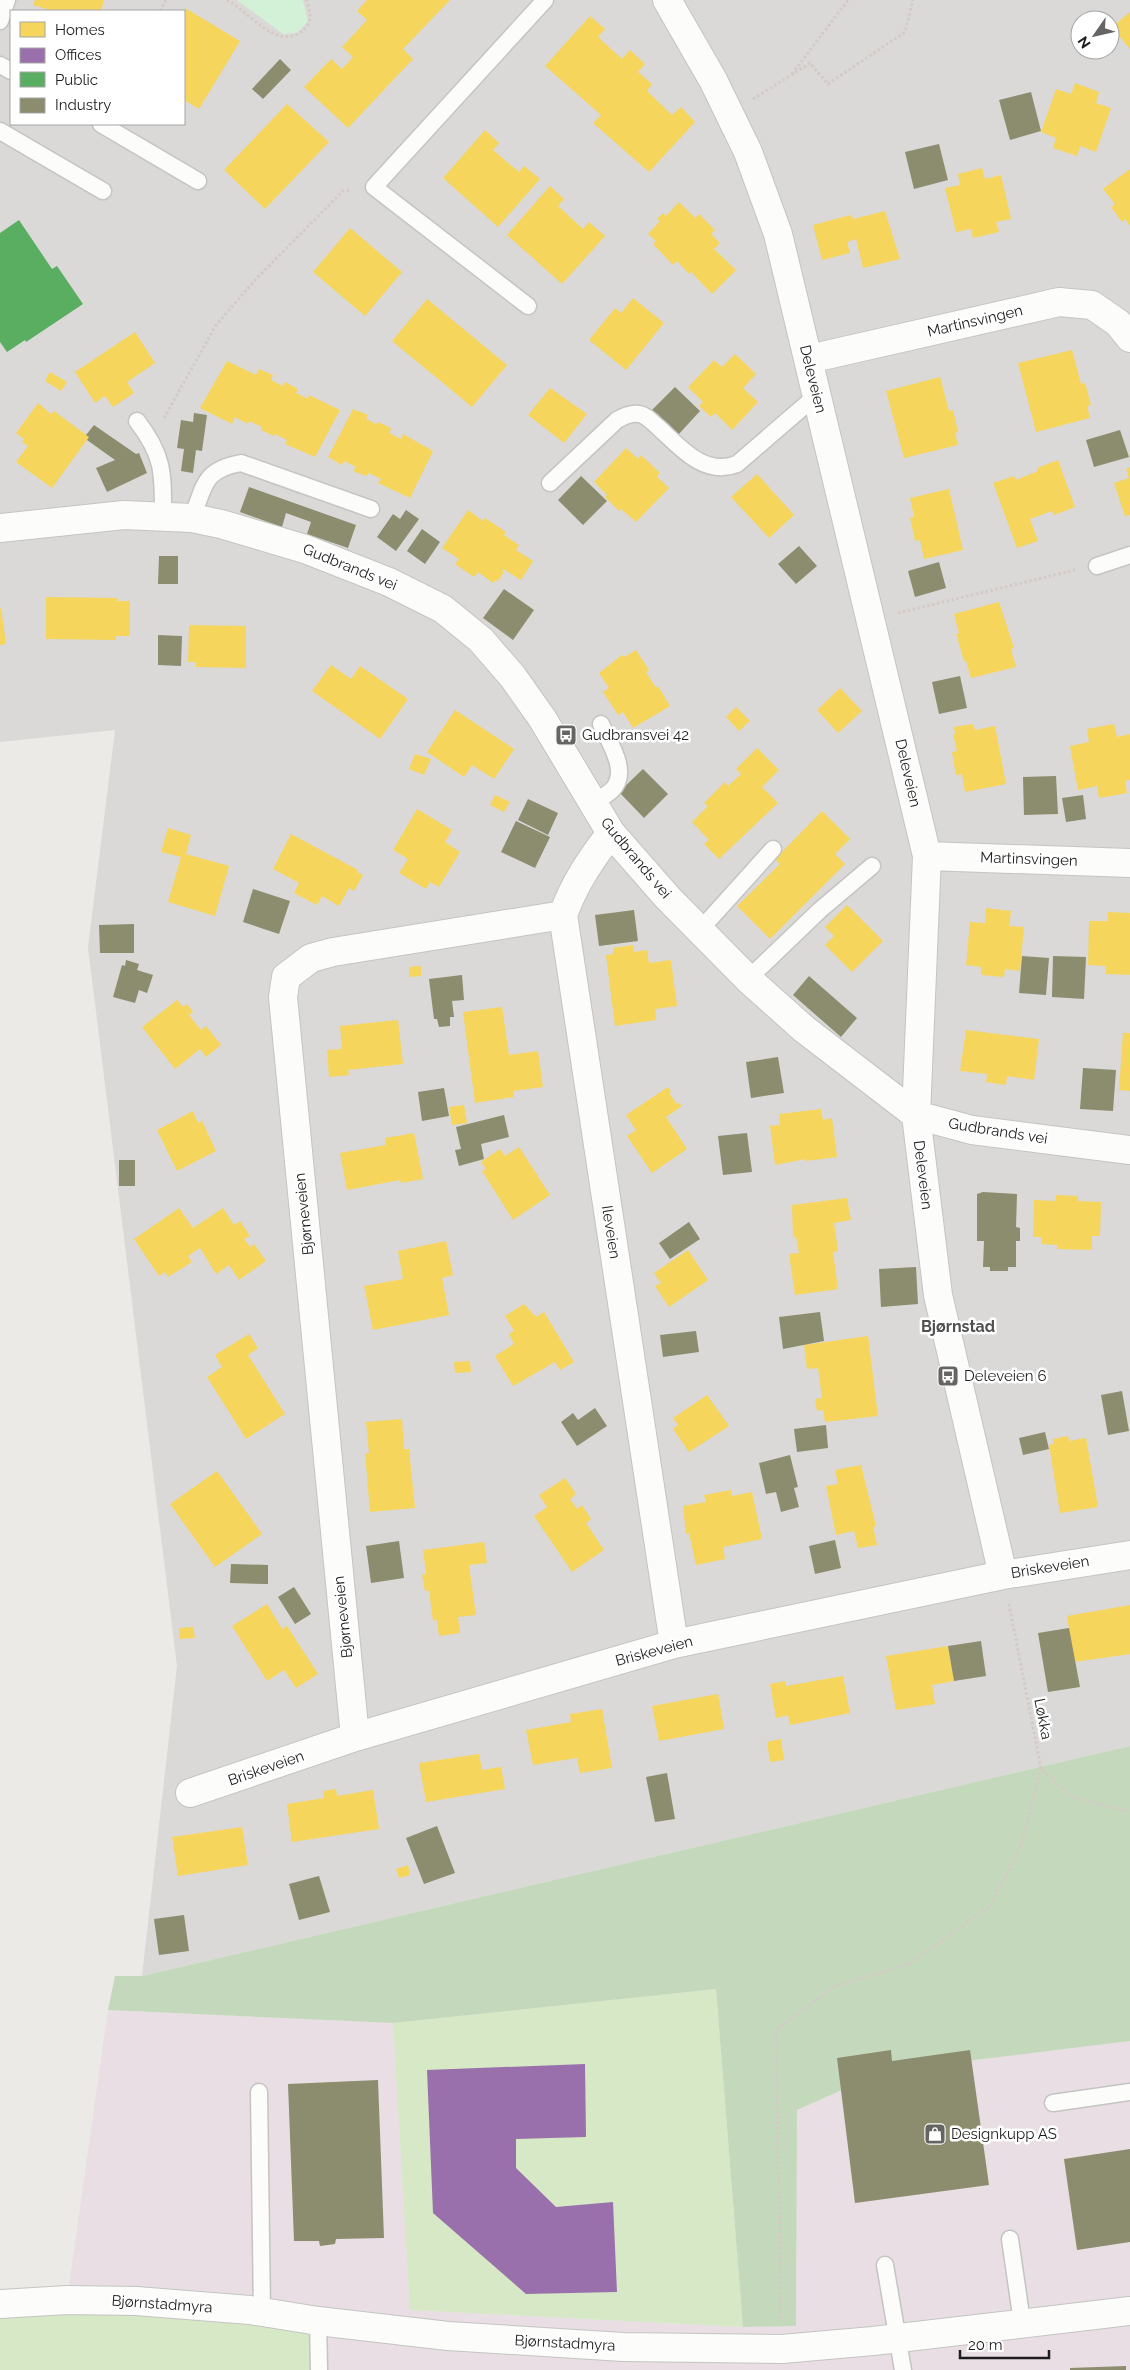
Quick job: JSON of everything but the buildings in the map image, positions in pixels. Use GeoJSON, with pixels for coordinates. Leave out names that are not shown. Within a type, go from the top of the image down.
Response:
{"type":"FeatureCollection","features":[{"type":"Feature","properties":{"kind":"street","name":"Deleveien"},"geometry":{"type":"LineString","coordinates":[[667,0],[728,110],[748,152],[778,234],[927,856],[916,1115],[938,1296],[1003,1575]]}},
{"type":"Feature","properties":{"kind":"street","name":"Martinsvingen"},"geometry":{"type":"LineString","coordinates":[[809,359],[1059,302],[1092,305],[1118,323],[1130,338]]}},
{"type":"Feature","properties":{"kind":"street","name":"Gudbrands vei"},"geometry":{"type":"LineString","coordinates":[[0,528],[124,515],[192,518],[221,524],[305,549],[389,582],[443,609],[481,640],[513,677],[542,718],[611,833],[668,898],[748,979],[804,1029],[916,1115],[972,1130],[1130,1150]]}},
{"type":"Feature","properties":{"kind":"street","name":"Ileveien"},"geometry":{"type":"LineString","coordinates":[[611,833],[571,892],[563,915],[674,1644]]}},
{"type":"Feature","properties":{"kind":"street","name":"Martinsvingen"},"geometry":{"type":"LineString","coordinates":[[927,856],[1130,863]]}},
{"type":"Feature","properties":{"kind":"street","name":"Bjørneveien"},"geometry":{"type":"LineString","coordinates":[[355,1737],[283,997],[286,977],[311,958],[333,952],[563,915]]}},
{"type":"Feature","properties":{"kind":"street","name":"Briskeveien"},"geometry":{"type":"LineString","coordinates":[[190,1794],[355,1737],[674,1644],[1003,1575],[1130,1555]]}},
{"type":"Feature","properties":{"kind":"street","name":"Bjørnstadmyra"},"geometry":{"type":"LineString","coordinates":[[0,2304],[67,2300],[136,2301],[262,2312],[318,2321],[448,2336],[613,2346],[782,2349],[898,2338],[1022,2322],[1130,2311]]}},
{"type":"Feature","properties":{"kind":"lane"},"geometry":{"type":"LineString","coordinates":[[0,22],[7,0]]}},
{"type":"Feature","properties":{"kind":"lane"},"geometry":{"type":"LineString","coordinates":[[528,306],[374,187],[545,0]]}},
{"type":"Feature","properties":{"kind":"lane"},"geometry":{"type":"LineString","coordinates":[[103,125],[198,181]]}},
{"type":"Feature","properties":{"kind":"lane"},"geometry":{"type":"LineString","coordinates":[[0,131],[102,192]]}},
{"type":"Feature","properties":{"kind":"lane"},"geometry":{"type":"LineString","coordinates":[[550,483],[617,420],[628,414],[645,416],[695,459],[708,466],[726,469],[737,464],[817,395]]}},
{"type":"Feature","properties":{"kind":"lane"},"geometry":{"type":"LineString","coordinates":[[137,421],[152,440],[162,467],[163,516]]}},
{"type":"Feature","properties":{"kind":"lane"},"geometry":{"type":"LineString","coordinates":[[192,518],[206,480],[214,471],[225,466],[242,463],[371,509]]}},
{"type":"Feature","properties":{"kind":"lane"},"geometry":{"type":"LineString","coordinates":[[1097,566],[1130,555]]}},
{"type":"Feature","properties":{"kind":"lane"},"geometry":{"type":"LineString","coordinates":[[592,803],[613,789],[620,778],[620,767],[601,724]]}},
{"type":"Feature","properties":{"kind":"lane"},"geometry":{"type":"LineString","coordinates":[[700,930],[773,849]]}},
{"type":"Feature","properties":{"kind":"lane"},"geometry":{"type":"LineString","coordinates":[[748,979],[820,910],[872,866]]}},
{"type":"Feature","properties":{"kind":"lane"},"geometry":{"type":"LineString","coordinates":[[259,2092],[262,2312]]}},
{"type":"Feature","properties":{"kind":"lane"},"geometry":{"type":"LineString","coordinates":[[1053,2103],[1130,2092]]}},
{"type":"Feature","properties":{"kind":"lane"},"geometry":{"type":"LineString","coordinates":[[1010,2239],[1022,2322]]}},
{"type":"Feature","properties":{"kind":"lane"},"geometry":{"type":"LineString","coordinates":[[885,2264],[903,2370]]}},
{"type":"Feature","properties":{"kind":"lane"},"geometry":{"type":"LineString","coordinates":[[318,2321],[319,2370]]}},
{"type":"Feature","properties":{"kind":"path"},"geometry":{"type":"LineString","coordinates":[[227,0],[280,38],[294,37],[307,28],[311,20],[306,0]]}},
{"type":"Feature","properties":{"kind":"path"},"geometry":{"type":"LineString","coordinates":[[790,76],[848,0]]}},
{"type":"Feature","properties":{"kind":"path"},"geometry":{"type":"LineString","coordinates":[[728,110],[762,96],[810,63],[828,84],[905,32],[913,0]]}},
{"type":"Feature","properties":{"kind":"path"},"geometry":{"type":"LineString","coordinates":[[152,440],[216,325],[256,279],[343,192],[374,187]]}},
{"type":"Feature","properties":{"kind":"path"},"geometry":{"type":"LineString","coordinates":[[871,620],[1043,577],[1097,566]]}},
{"type":"Feature","properties":{"kind":"path","name":"Løkka"},"geometry":{"type":"LineString","coordinates":[[1003,1575],[1041,1768]]}},
{"type":"Feature","properties":{"kind":"path"},"geometry":{"type":"LineString","coordinates":[[1041,1768],[1071,1797],[1130,1812]]}},
{"type":"Feature","properties":{"kind":"path"},"geometry":{"type":"LineString","coordinates":[[782,2349],[776,2030],[835,1986],[909,1964],[989,1907],[1022,1846],[1041,1768]]}},
{"type":"Feature","properties":{"kind":"shaded area","name":"Bjørnstad"},"geometry":{"type":"Polygon","coordinates":[[[0,0],[1130,0],[1130,1746],[142,1976],[177,1666],[88,947],[115,730],[0,742],[0,0]]]}},
{"type":"Feature","properties":{"kind":"shaded area"},"geometry":{"type":"Polygon","coordinates":[[[108,2010],[393,2023],[410,2310],[743,2327],[796,2326],[797,2110],[885,2071],[1130,2041],[1130,2370],[319,2370],[67,2300],[108,2010]]]}},
{"type":"Feature","properties":{"kind":"green space"},"geometry":{"type":"Polygon","coordinates":[[[237,0],[303,0],[308,21],[297,33],[283,34],[237,0]]]}},
{"type":"Feature","properties":{"kind":"green space"},"geometry":{"type":"Polygon","coordinates":[[[1130,1746],[1130,2041],[885,2071],[797,2110],[796,2326],[743,2327],[716,1989],[393,2023],[108,2010],[115,1976],[142,1976],[1130,1746]]]}},
{"type":"Feature","properties":{"kind":"green space"},"geometry":{"type":"Polygon","coordinates":[[[716,1989],[743,2327],[410,2310],[393,2023],[716,1989]]]}},
{"type":"Feature","properties":{"kind":"green space"},"geometry":{"type":"Polygon","coordinates":[[[0,2304],[318,2321],[319,2370],[0,2370],[0,2304]]]}},
{"type":"Feature","properties":{"kind":"place","name":"Gudbransvei 42"},"geometry":{"type":"Point","coordinates":[566,735]}},
{"type":"Feature","properties":{"kind":"place","name":"Deleveien 6"},"geometry":{"type":"Point","coordinates":[948,1376]}},
{"type":"Feature","properties":{"kind":"place","name":"Designkupp AS"},"geometry":{"type":"Point","coordinates":[935,2134]}},
{"type":"Feature","properties":{"kind":"district","name":"Bjørnstad"},"geometry":{"type":"Point","coordinates":[958,1326]}}]}
